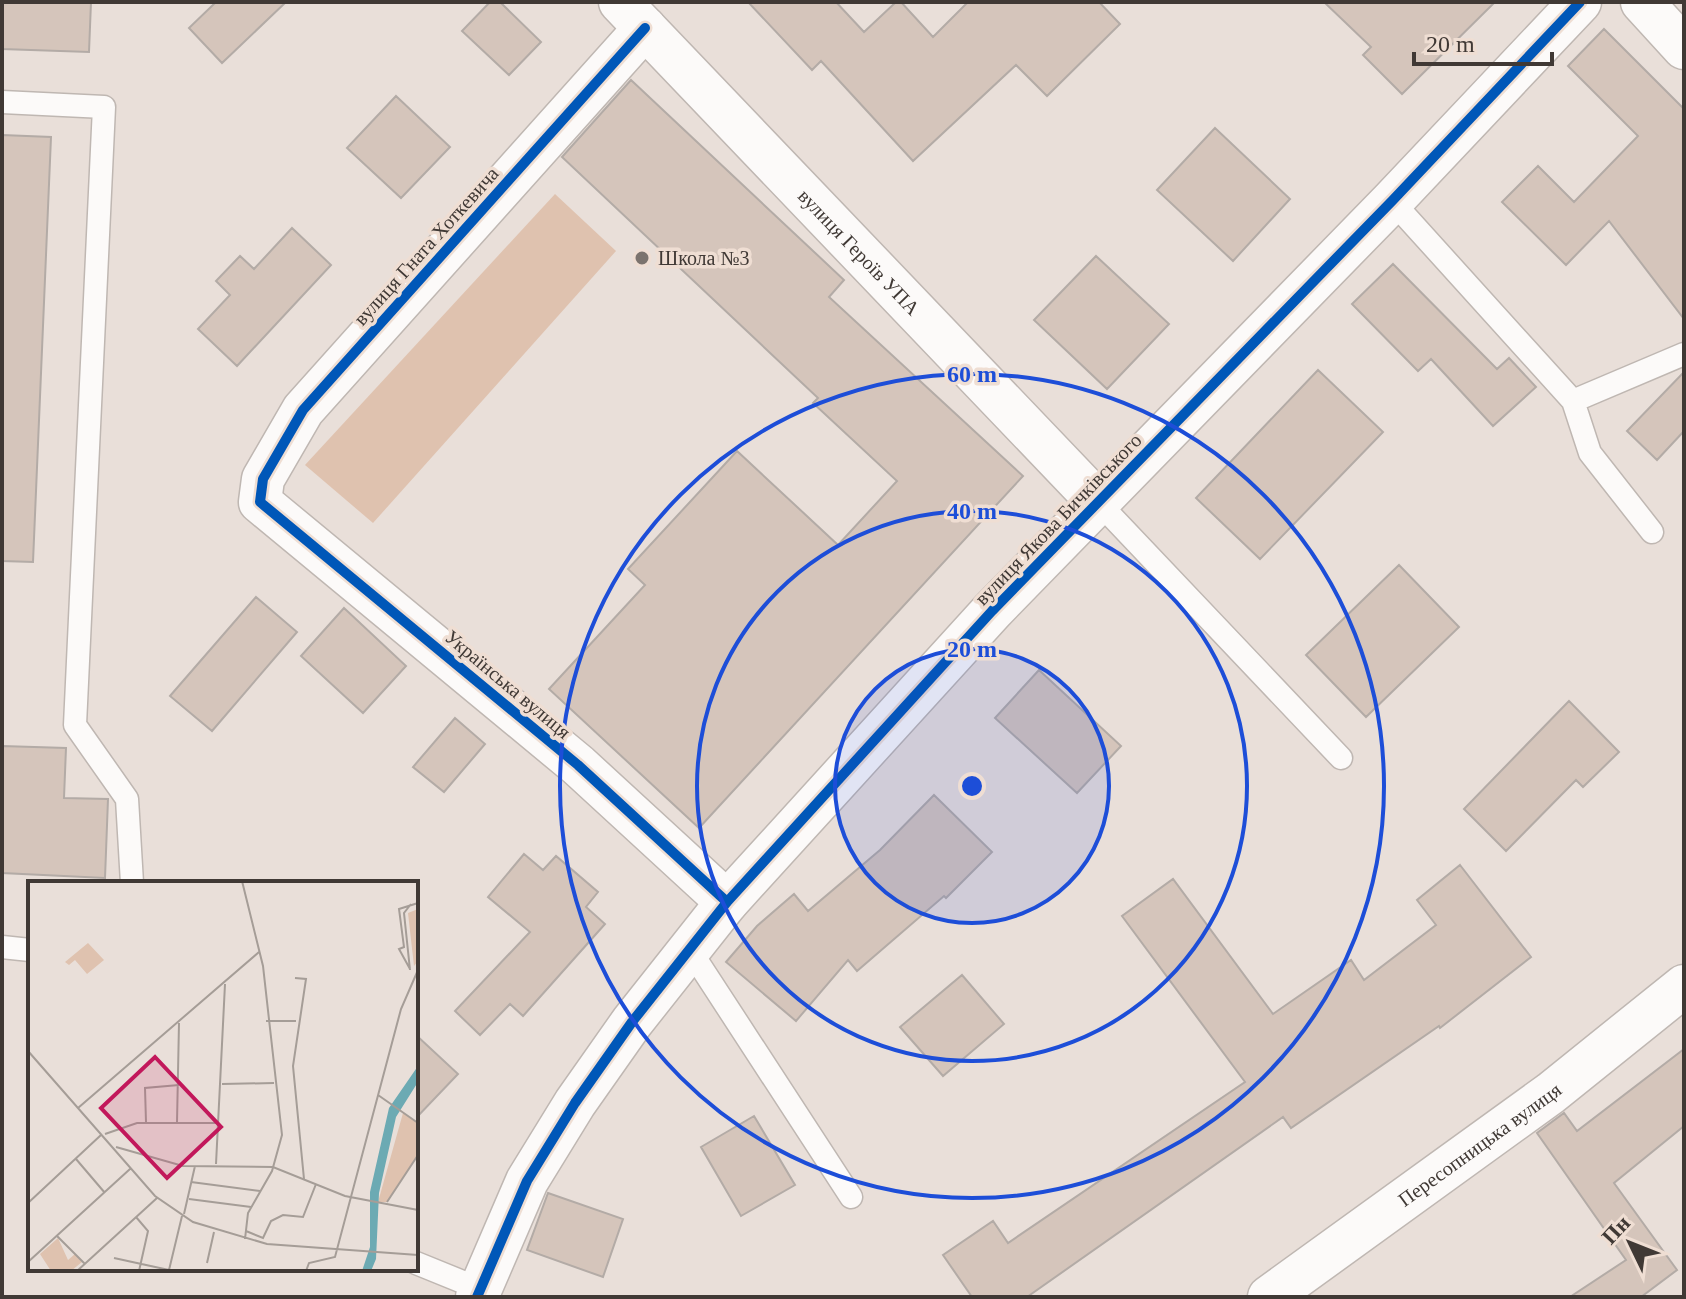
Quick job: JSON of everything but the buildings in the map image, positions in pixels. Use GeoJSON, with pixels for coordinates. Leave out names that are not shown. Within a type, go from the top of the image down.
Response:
{"type":"FeatureCollection","features":[{"type":"Feature","properties":{"kind":"street","name":"вулиця Якова Бичківського"},"geometry":{"type":"LineString","coordinates":[[478,1293],[527,1181],[575,1103],[632,1022],[727,902],[992,611],[1392,201],[1580,2]]}},
{"type":"Feature","properties":{"kind":"street"},"geometry":{"type":"LineString","coordinates":[[1642,2],[1684,48]]}},
{"type":"Feature","properties":{"kind":"street","name":"вулиця Гната Хоткевича"},"geometry":{"type":"LineString","coordinates":[[260,502],[263,479],[303,410],[633,15]]}},
{"type":"Feature","properties":{"kind":"street","name":"вулиця Героїв УПА"},"geometry":{"type":"LineString","coordinates":[[633,15],[1099,503]]}},
{"type":"Feature","properties":{"kind":"street","name":"Українська вулиця"},"geometry":{"type":"LineString","coordinates":[[260,502],[578,765],[727,902]]}},
{"type":"Feature","properties":{"kind":"street","name":"Пересопницька вулиця"},"geometry":{"type":"LineString","coordinates":[[1269,1297],[1551,1093],[1684,986]]}},
{"type":"Feature","properties":{"kind":"lane"},"geometry":{"type":"LineString","coordinates":[[2,102],[104,107],[75,725],[127,799],[132,881]]}},
{"type":"Feature","properties":{"kind":"lane"},"geometry":{"type":"LineString","coordinates":[[1392,201],[1573,401],[1590,453],[1652,532]]}},
{"type":"Feature","properties":{"kind":"lane"},"geometry":{"type":"LineString","coordinates":[[1573,401],[1684,354]]}},
{"type":"Feature","properties":{"kind":"lane"},"geometry":{"type":"LineString","coordinates":[[1099,503],[1341,758]]}},
{"type":"Feature","properties":{"kind":"lane"},"geometry":{"type":"LineString","coordinates":[[2,947],[28,950]]}},
{"type":"Feature","properties":{"kind":"lane"},"geometry":{"type":"LineString","coordinates":[[690,950],[851,1197]]}},
{"type":"Feature","properties":{"kind":"lane"},"geometry":{"type":"LineString","coordinates":[[418,1264],[478,1293]]}},
{"type":"Feature","properties":{"kind":"shaded area"},"geometry":{"type":"Polygon","coordinates":[[[555,194],[616,251],[373,523],[305,465],[555,194]]]}},
{"type":"Feature","properties":{"kind":"cycle path"},"geometry":{"type":"LineString","coordinates":[[477,1297],[527,1181],[575,1103],[632,1022],[727,902],[992,611],[1392,201],[1580,2]]}},
{"type":"Feature","properties":{"kind":"cycle path"},"geometry":{"type":"LineString","coordinates":[[645,28],[303,410],[263,479],[260,502],[578,765],[727,902]]}},
{"type":"Feature","properties":{"kind":"place","name":"Школа №3"},"geometry":{"type":"Point","coordinates":[642,258]}}]}
